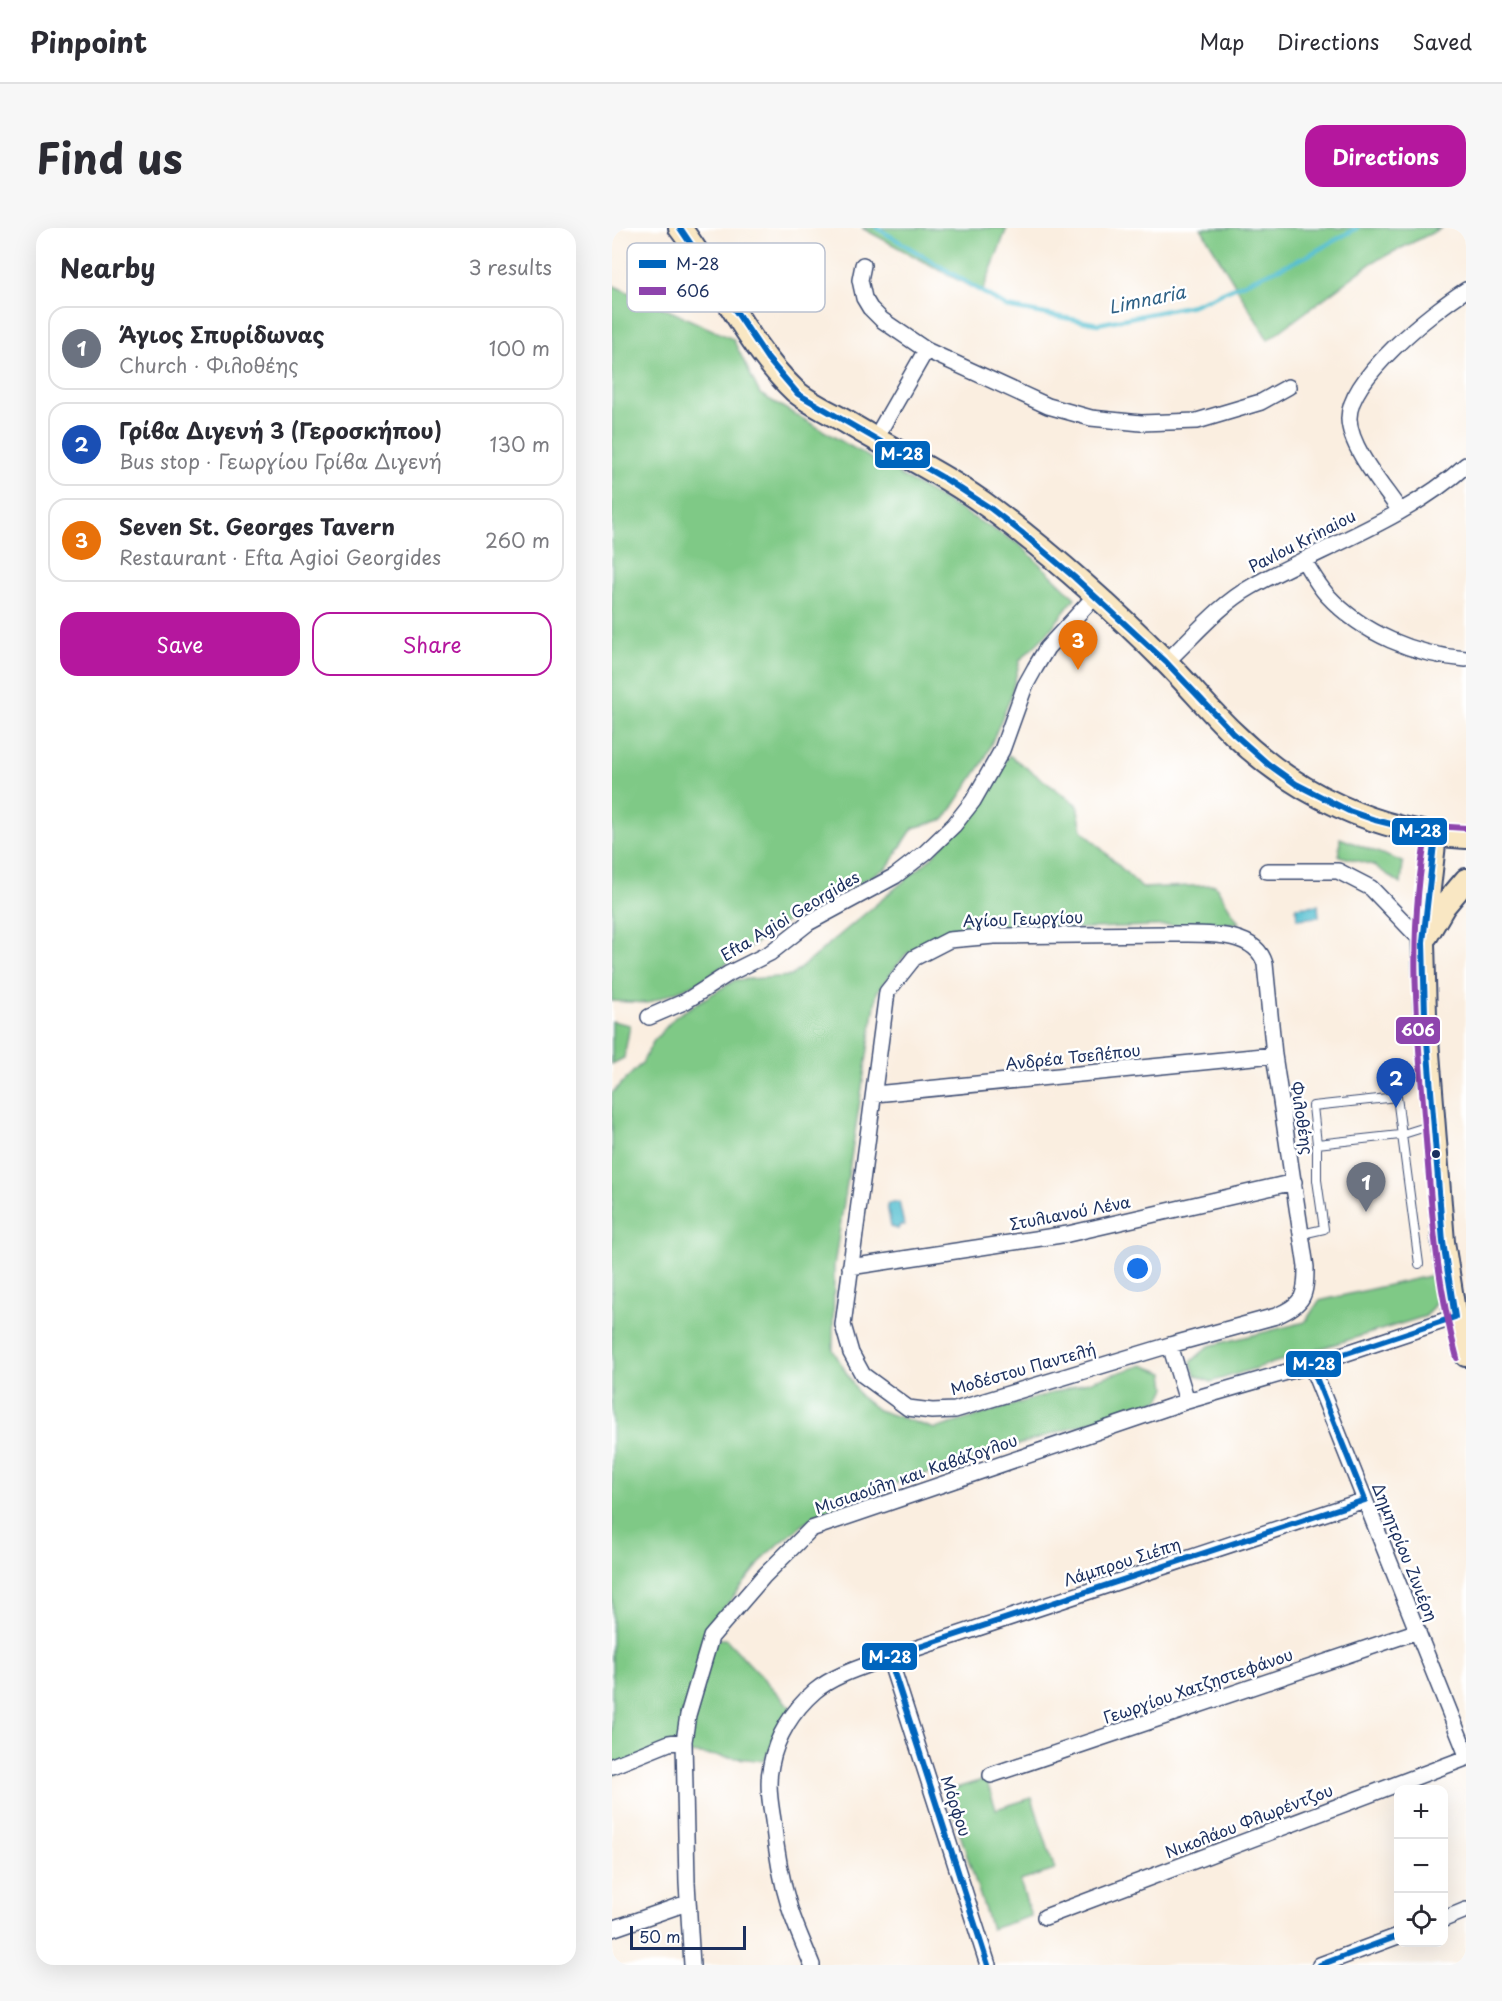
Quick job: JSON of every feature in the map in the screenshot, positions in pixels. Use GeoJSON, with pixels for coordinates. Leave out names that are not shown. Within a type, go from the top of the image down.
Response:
{"type":"FeatureCollection","features":[{"type":"Feature","properties":{"kind":"main road"},"geometry":{"type":"LineString","coordinates":[[680,228],[691,243]]}},
{"type":"Feature","properties":{"kind":"main road"},"geometry":{"type":"LineString","coordinates":[[736,312],[785,381],[798,394],[947,480],[990,508],[1021,532],[1166,662],[1233,733],[1268,764],[1296,784],[1349,811],[1435,835],[1466,837]]}},
{"type":"Feature","properties":{"kind":"main road"},"geometry":{"type":"LineString","coordinates":[[1435,835],[1424,942],[1425,1016],[1443,1242],[1455,1317],[1466,1355]]}},
{"type":"Feature","properties":{"kind":"main road"},"geometry":{"type":"LineString","coordinates":[[1424,942],[1444,906],[1466,880]]}},
{"type":"Feature","properties":{"kind":"street"},"geometry":{"type":"LineString","coordinates":[[863,265],[860,280],[864,298],[882,320],[926,350],[1047,406],[1091,418],[1141,423],[1197,421],[1261,402],[1288,387]]}},
{"type":"Feature","properties":{"kind":"street"},"geometry":{"type":"LineString","coordinates":[[1400,511],[1357,448],[1349,420],[1351,406],[1356,393],[1393,349],[1446,303],[1466,290]]}},
{"type":"Feature","properties":{"kind":"street"},"geometry":{"type":"LineString","coordinates":[[875,440],[926,350]]}},
{"type":"Feature","properties":{"kind":"street","name":"Pavlou Krinaiou"},"geometry":{"type":"LineString","coordinates":[[1166,662],[1227,604],[1250,587],[1400,511],[1437,488],[1466,465]]}},
{"type":"Feature","properties":{"kind":"street"},"geometry":{"type":"LineString","coordinates":[[1304,561],[1327,595],[1361,623],[1382,636],[1409,649],[1440,657],[1466,659]]}},
{"type":"Feature","properties":{"kind":"street","name":"Efta Agioi Georgides"},"geometry":{"type":"LineString","coordinates":[[649,1017],[686,1001],[728,974],[770,953],[808,923],[895,876],[926,852],[954,825],[973,801],[1002,750],[1025,686],[1047,648],[1095,596]]}},
{"type":"Feature","properties":{"kind":"street"},"geometry":{"type":"LineString","coordinates":[[1267,871],[1338,872],[1371,888],[1424,942]]}},
{"type":"Feature","properties":{"kind":"street","name":"Αγίου Γεωργίου"},"geometry":{"type":"LineString","coordinates":[[849,1267],[875,1094],[887,992],[914,958],[949,940],[994,936],[1168,934],[1241,939]]}},
{"type":"Feature","properties":{"kind":"street","name":"Φιλοθέης"},"geometry":{"type":"LineString","coordinates":[[1241,939],[1253,944],[1263,954],[1266,964],[1274,1055],[1302,1234],[1306,1290],[1300,1302],[1292,1309]]}},
{"type":"Feature","properties":{"kind":"street","name":"Ανδρέα Τσελέπου"},"geometry":{"type":"LineString","coordinates":[[875,1094],[1274,1055]]}},
{"type":"Feature","properties":{"kind":"street","name":"Στυλιανού Λένα"},"geometry":{"type":"LineString","coordinates":[[849,1267],[1068,1234],[1294,1182]]}},
{"type":"Feature","properties":{"kind":"street","name":"Μοδέστου Παντελή"},"geometry":{"type":"LineString","coordinates":[[849,1267],[843,1325],[851,1353],[863,1375],[909,1408],[955,1410],[1170,1345],[1276,1316],[1292,1309]]}},
{"type":"Feature","properties":{"kind":"street","name":"Μισιαούλη και Καβάζογλου"},"geometry":{"type":"LineString","coordinates":[[692,1965],[687,1903],[684,1741],[688,1715],[711,1637],[763,1577],[811,1529],[1187,1401],[1311,1365],[1455,1317]]}},
{"type":"Feature","properties":{"kind":"street"},"geometry":{"type":"LineString","coordinates":[[1170,1345],[1187,1401]]}},
{"type":"Feature","properties":{"kind":"street","name":"Δημητρίου Ζινιέρη"},"geometry":{"type":"LineString","coordinates":[[1311,1365],[1466,1753]]}},
{"type":"Feature","properties":{"kind":"street","name":"Λάμπρου Σιέπη"},"geometry":{"type":"LineString","coordinates":[[812,1965],[791,1911],[776,1851],[770,1800],[770,1767],[785,1728],[800,1705],[816,1690],[855,1670],[889,1657],[1365,1500]]}},
{"type":"Feature","properties":{"kind":"street","name":"Γεωργίου Χατζηστεφάνου"},"geometry":{"type":"LineString","coordinates":[[991,1775],[1418,1631]]}},
{"type":"Feature","properties":{"kind":"street","name":"Μόρφου"},"geometry":{"type":"LineString","coordinates":[[889,1657],[988,1965]]}},
{"type":"Feature","properties":{"kind":"street"},"geometry":{"type":"LineString","coordinates":[[612,1766],[669,1743],[684,1741]]}},
{"type":"Feature","properties":{"kind":"street","name":"Νικολάου Φλωρέντζου"},"geometry":{"type":"LineString","coordinates":[[1045,1917],[1466,1758]]}},
{"type":"Feature","properties":{"kind":"street"},"geometry":{"type":"LineString","coordinates":[[612,1929],[687,1903]]}},
{"type":"Feature","properties":{"kind":"street"},"geometry":{"type":"LineString","coordinates":[[1448,1917],[1466,1910]]}},
{"type":"Feature","properties":{"kind":"street"},"geometry":{"type":"LineString","coordinates":[[1320,1965],[1394,1937]]}},
{"type":"Feature","properties":{"kind":"lane"},"geometry":{"type":"LineString","coordinates":[[1302,1234],[1324,1229],[1317,1180],[1317,1144],[1313,1106],[1396,1097],[1419,1264]]}},
{"type":"Feature","properties":{"kind":"lane"},"geometry":{"type":"LineString","coordinates":[[1317,1144],[1400,1135],[1433,1125]]}},
{"type":"Feature","properties":{"kind":"green space"},"geometry":{"type":"Polygon","coordinates":[[[862,228],[1007,228],[982,293],[862,228]]]}},
{"type":"Feature","properties":{"kind":"green space"},"geometry":{"type":"Polygon","coordinates":[[[1201,228],[1442,228],[1373,262],[1268,340],[1201,228]]]}},
{"type":"Feature","properties":{"kind":"green space"},"geometry":{"type":"Polygon","coordinates":[[[612,285],[627,292],[627,312],[672,312],[733,339],[760,394],[1019,544],[1075,598],[1046,635],[1020,660],[1010,699],[984,761],[945,819],[913,828],[887,868],[786,922],[700,982],[648,1003],[612,1001],[612,285]]]}},
{"type":"Feature","properties":{"kind":"green space"},"geometry":{"type":"Polygon","coordinates":[[[1009,755],[1077,805],[1082,830],[1142,888],[1215,885],[1239,923],[948,933],[906,954],[877,992],[834,1266],[833,1350],[860,1396],[878,1410],[935,1429],[1143,1365],[1164,1373],[1166,1388],[1160,1400],[853,1497],[814,1516],[768,1553],[713,1622],[712,1639],[726,1639],[791,1708],[764,1761],[671,1751],[612,1776],[612,1093],[642,1063],[653,1042],[676,1016],[735,980],[791,976],[930,859],[981,802],[1009,755]]]}},
{"type":"Feature","properties":{"kind":"green space"},"geometry":{"type":"Polygon","coordinates":[[[1340,838],[1403,862],[1401,884],[1373,865],[1339,856],[1340,838]]]}},
{"type":"Feature","properties":{"kind":"green space"},"geometry":{"type":"Polygon","coordinates":[[[612,1021],[630,1025],[624,1058],[612,1064],[612,1021]]]}},
{"type":"Feature","properties":{"kind":"green space"},"geometry":{"type":"Polygon","coordinates":[[[1433,1275],[1437,1301],[1426,1316],[1211,1382],[1195,1375],[1191,1362],[1209,1346],[1305,1322],[1319,1301],[1433,1275]]]}},
{"type":"Feature","properties":{"kind":"green space"},"geometry":{"type":"Polygon","coordinates":[[[986,1779],[996,1809],[1032,1798],[1055,1870],[1020,1881],[1031,1916],[991,1929],[946,1791],[986,1779]]]}},
{"type":"Feature","properties":{"kind":"water"},"geometry":{"type":"Polygon","coordinates":[[[1318,905],[1319,917],[1297,919],[1296,907],[1318,905]]]}},
{"type":"Feature","properties":{"kind":"water"},"geometry":{"type":"Polygon","coordinates":[[[899,1202],[904,1225],[900,1225],[898,1229],[891,1227],[887,1204],[899,1202]]]}},
{"type":"Feature","properties":{"kind":"waterway","name":"Limnaria"},"geometry":{"type":"LineString","coordinates":[[877,228],[1007,307],[1098,324],[1193,305],[1305,257],[1357,228]]}},
{"type":"Feature","properties":{"kind":"transit line","name":"M-28"},"geometry":{"type":"LineString","coordinates":[[680,228],[690,243]]}},
{"type":"Feature","properties":{"kind":"transit line","name":"M-28"},"geometry":{"type":"LineString","coordinates":[[736,312],[768,359],[798,394],[947,480],[990,508],[1021,532],[1074,577],[1166,662],[1233,733],[1268,764],[1296,784],[1349,811],[1435,835],[1423,942],[1425,1015],[1443,1242],[1455,1317],[1311,1365],[1365,1500],[889,1657],[988,1965]]}},
{"type":"Feature","properties":{"kind":"transit line","name":"606"},"geometry":{"type":"LineString","coordinates":[[1457,1358],[1444,1301],[1432,1214],[1417,1016],[1415,943],[1417,906],[1427,832],[1434,826],[1466,828]]}},
{"type":"Feature","properties":{"kind":"transit line","name":"M-28"},"geometry":{"type":"LineString","coordinates":[[1320,1965],[1394,1937]]}},
{"type":"Feature","properties":{"kind":"place","name":"Seven St. Georges Tavern"},"geometry":{"type":"Point","coordinates":[1078,670]}},
{"type":"Feature","properties":{"kind":"place","name":"Γρίβα Διγενή 3 (Γεροσκήπου)"},"geometry":{"type":"Point","coordinates":[1396,1108]}},
{"type":"Feature","properties":{"kind":"place","name":"Άγιος Σπυρίδωνας"},"geometry":{"type":"Point","coordinates":[1366,1212]}}]}
